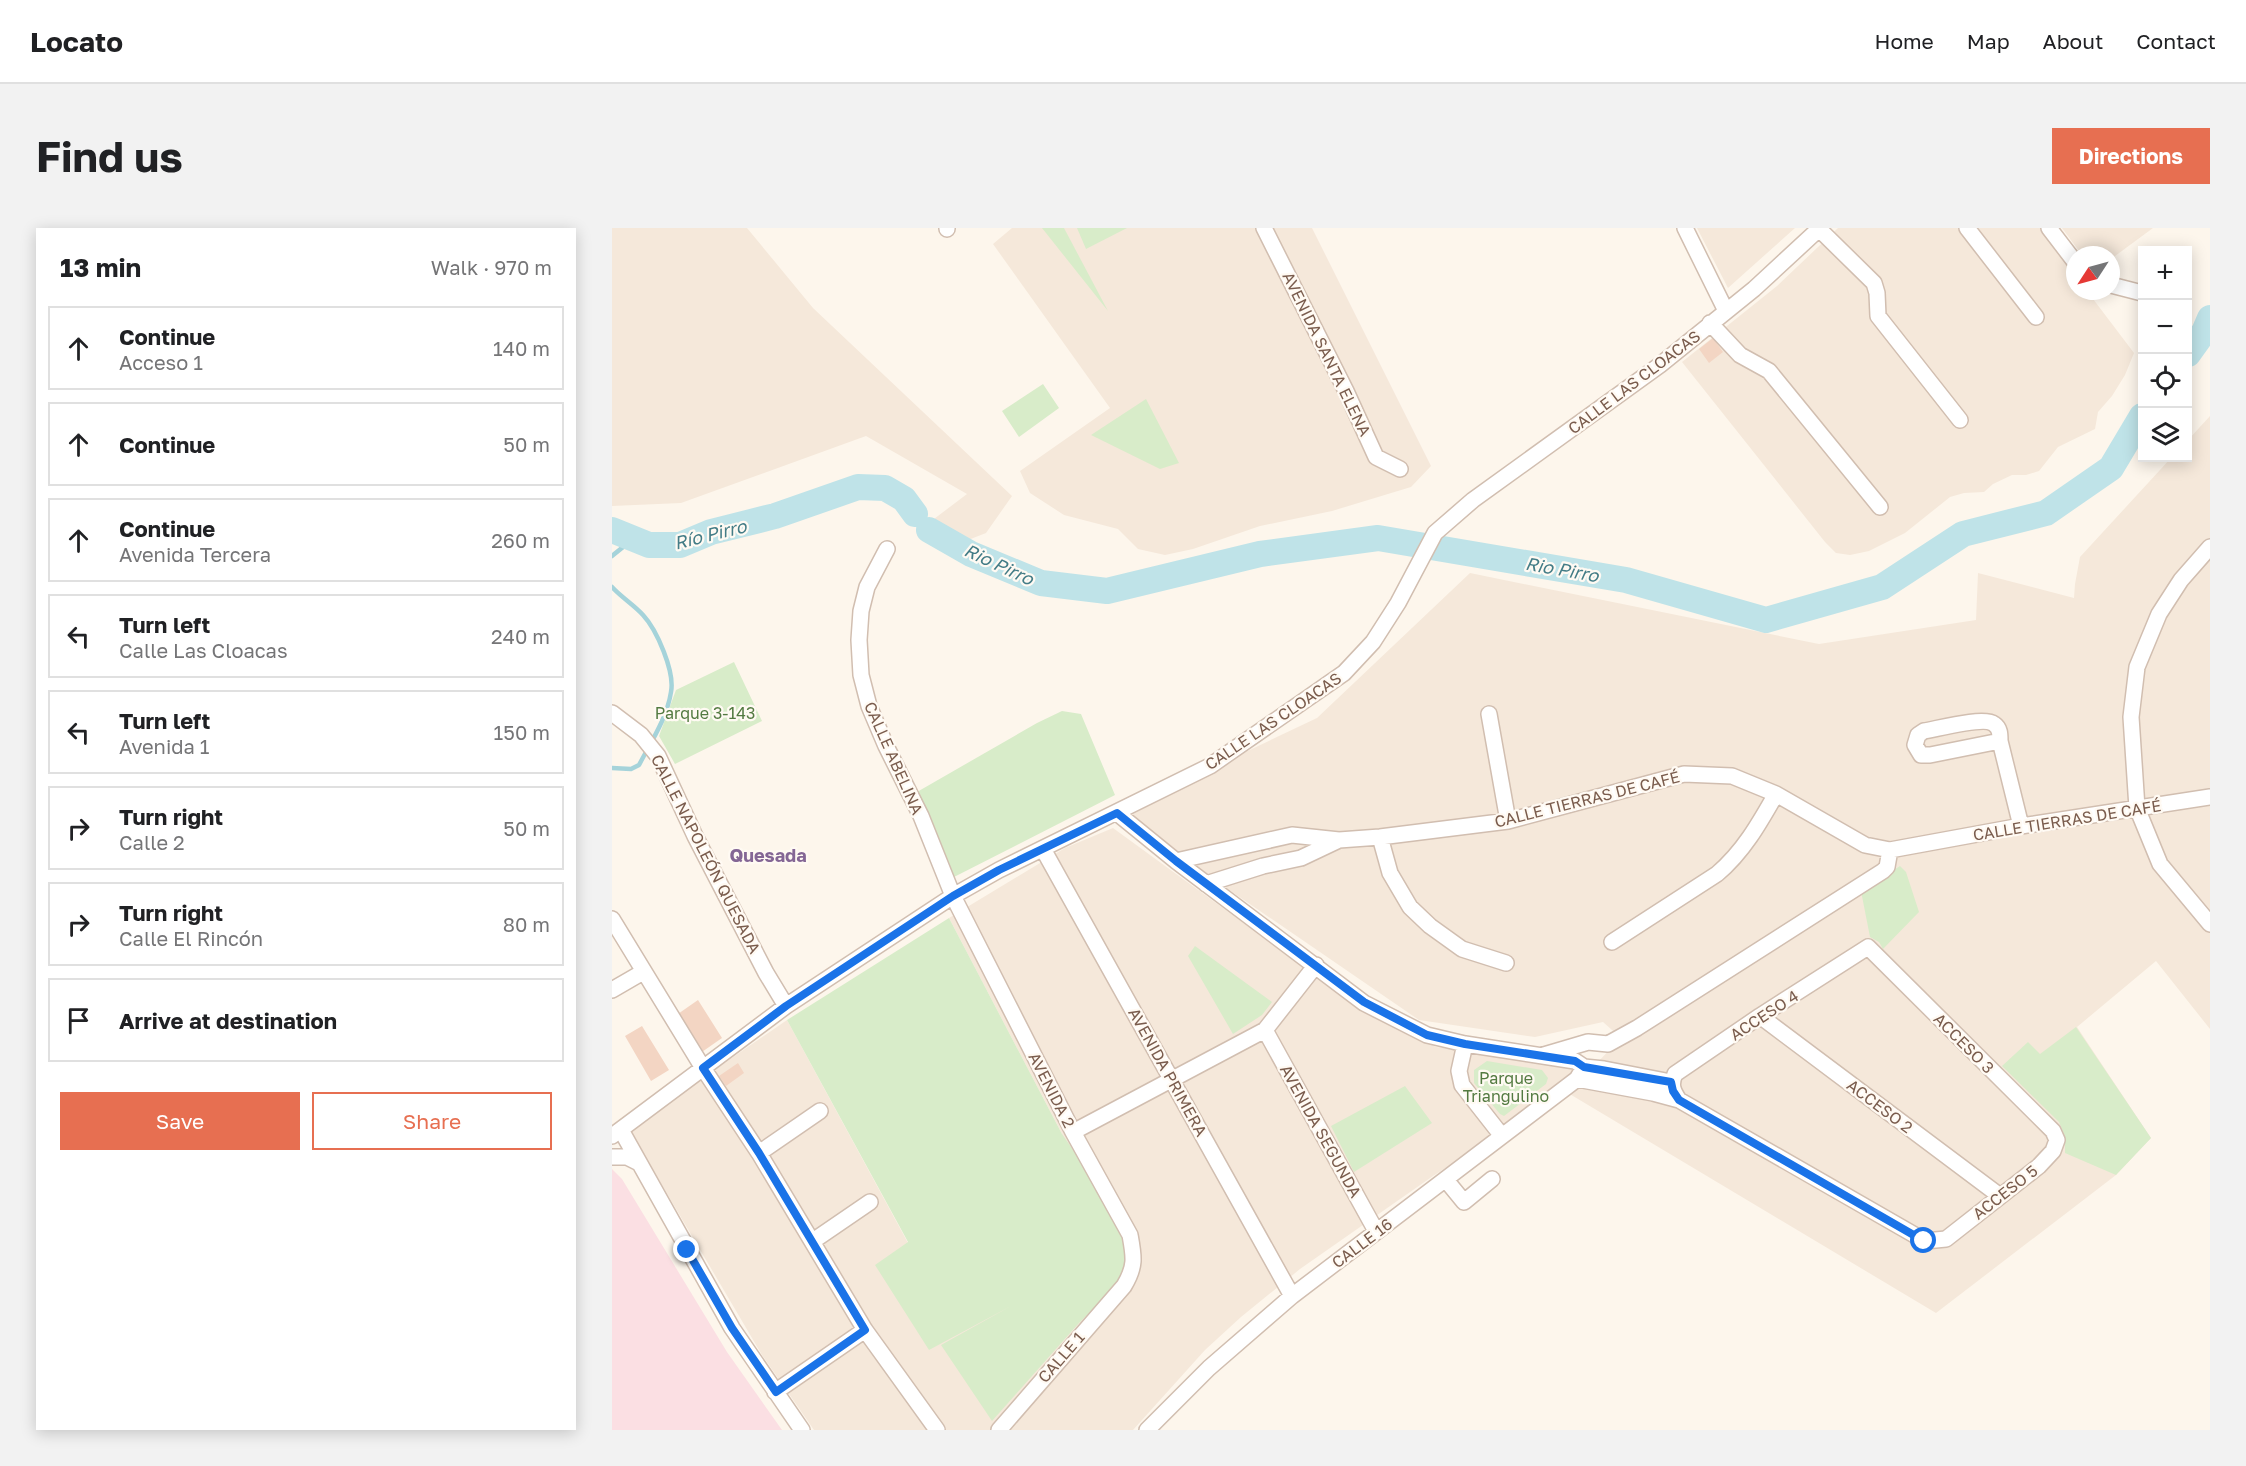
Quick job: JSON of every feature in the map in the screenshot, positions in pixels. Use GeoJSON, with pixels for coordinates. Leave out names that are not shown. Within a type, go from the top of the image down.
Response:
{"type":"FeatureCollection","features":[{"type":"Feature","properties":{"kind":"street","name":"AVENIDA SANTA ELENA"},"geometry":{"type":"LineString","coordinates":[[1264,228],[1346,391],[1376,457],[1400,469]]}},
{"type":"Feature","properties":{"kind":"street"},"geometry":{"type":"LineString","coordinates":[[1685,228],[1726,311]]}},
{"type":"Feature","properties":{"kind":"street"},"geometry":{"type":"LineString","coordinates":[[1820,228],[1874,283],[1877,292],[1878,316],[1960,420]]}},
{"type":"Feature","properties":{"kind":"street","name":"CALLE LAS CLOACAS"},"geometry":{"type":"LineString","coordinates":[[616,1133],[786,1006],[953,896],[1210,766],[1344,673],[1373,642],[1398,603],[1435,533],[1473,500],[1605,406],[1754,289],[1820,228]]}},
{"type":"Feature","properties":{"kind":"street"},"geometry":{"type":"LineString","coordinates":[[1967,228],[2036,316]]}},
{"type":"Feature","properties":{"kind":"street"},"geometry":{"type":"LineString","coordinates":[[2049,228],[2066,250]]}},
{"type":"Feature","properties":{"kind":"street"},"geometry":{"type":"LineString","coordinates":[[2120,287],[2138,292]]}},
{"type":"Feature","properties":{"kind":"street"},"geometry":{"type":"LineString","coordinates":[[1710,323],[1740,355],[1769,371],[1880,507]]}},
{"type":"Feature","properties":{"kind":"street"},"geometry":{"type":"LineString","coordinates":[[2210,547],[2181,580],[2159,614],[2137,667],[2131,717],[2137,808],[2160,864],[2210,924]]}},
{"type":"Feature","properties":{"kind":"street","name":"CALLE ABELINA"},"geometry":{"type":"LineString","coordinates":[[887,549],[867,587],[861,610],[859,640],[861,675],[869,706],[921,816],[953,896]]}},
{"type":"Feature","properties":{"kind":"street","name":"CALLE NAPOLEÓN QUESADA"},"geometry":{"type":"LineString","coordinates":[[612,713],[640,735],[658,756],[694,836],[766,973],[786,1006]]}},
{"type":"Feature","properties":{"kind":"street"},"geometry":{"type":"LineString","coordinates":[[1489,714],[1508,821]]}},
{"type":"Feature","properties":{"kind":"street"},"geometry":{"type":"LineString","coordinates":[[2000,741],[1929,755],[1921,755],[1915,745],[1917,735],[1924,731],[1983,721],[1995,724],[2000,731],[2000,741],[2021,826]]}},
{"type":"Feature","properties":{"kind":"street","name":"CALLE TIERRAS DE CAFÉ"},"geometry":{"type":"LineString","coordinates":[[1176,861],[1292,836],[1339,840],[1508,821],[1684,774],[1732,776],[1776,794],[1865,845],[1890,850],[2021,826],[2210,797]]}},
{"type":"Feature","properties":{"kind":"street"},"geometry":{"type":"LineString","coordinates":[[1612,942],[1732,862],[1752,835],[1776,794]]}},
{"type":"Feature","properties":{"kind":"street"},"geometry":{"type":"LineString","coordinates":[[1117,813],[1206,884],[1364,1002],[1427,1035],[1465,1044],[1575,1061],[1580,1073],[1653,1093],[1674,1091]]}},
{"type":"Feature","properties":{"kind":"street"},"geometry":{"type":"LineString","coordinates":[[1380,837],[1390,873],[1410,907],[1430,926],[1462,949],[1506,963]]}},
{"type":"Feature","properties":{"kind":"street","name":"CALLE TIERRAS DE CAFÉ"},"geometry":{"type":"LineString","coordinates":[[1206,884],[1301,858],[1339,840]]}},
{"type":"Feature","properties":{"kind":"street","name":"AVENIDA PRIMERA"},"geometry":{"type":"LineString","coordinates":[[1043,849],[1292,1296]]}},
{"type":"Feature","properties":{"kind":"street"},"geometry":{"type":"LineString","coordinates":[[1539,1056],[1588,1042],[1608,1044],[1636,1028],[1883,871],[1889,862],[1890,850]]}},
{"type":"Feature","properties":{"kind":"street","name":"AVENIDA 2"},"geometry":{"type":"LineString","coordinates":[[953,896],[1073,1132],[1130,1235],[1134,1254],[1132,1272],[1124,1286]]}},
{"type":"Feature","properties":{"kind":"street"},"geometry":{"type":"LineString","coordinates":[[612,919],[703,1068],[759,1153],[865,1330],[937,1430]]}},
{"type":"Feature","properties":{"kind":"street","name":"ACCESO 4"},"geometry":{"type":"LineString","coordinates":[[1674,1091],[1675,1074],[1868,947]]}},
{"type":"Feature","properties":{"kind":"street","name":"ACCESO 3"},"geometry":{"type":"LineString","coordinates":[[1868,947],[2054,1131],[2057,1140]]}},
{"type":"Feature","properties":{"kind":"street"},"geometry":{"type":"LineString","coordinates":[[1073,1132],[1265,1030],[1316,965]]}},
{"type":"Feature","properties":{"kind":"street"},"geometry":{"type":"LineString","coordinates":[[612,990],[643,972]]}},
{"type":"Feature","properties":{"kind":"street","name":"ACCESO 2"},"geometry":{"type":"LineString","coordinates":[[1760,1016],[2000,1196]]}},
{"type":"Feature","properties":{"kind":"street","name":"AVENIDA SEGUNDA"},"geometry":{"type":"LineString","coordinates":[[1265,1030],[1376,1231]]}},
{"type":"Feature","properties":{"kind":"street"},"geometry":{"type":"LineString","coordinates":[[1465,1044],[1459,1071],[1462,1085],[1502,1136]]}},
{"type":"Feature","properties":{"kind":"street","name":"CALLE 16"},"geometry":{"type":"LineString","coordinates":[[1147,1430],[1209,1368],[1292,1296],[1502,1136],[1599,1057],[1608,1044]]}},
{"type":"Feature","properties":{"kind":"street","name":"ACCESO 5"},"geometry":{"type":"LineString","coordinates":[[1674,1091],[1924,1241],[1946,1239],[2039,1166],[2054,1150],[2057,1140]]}},
{"type":"Feature","properties":{"kind":"street"},"geometry":{"type":"LineString","coordinates":[[759,1153],[820,1111]]}},
{"type":"Feature","properties":{"kind":"street"},"geometry":{"type":"LineString","coordinates":[[616,1133],[637,1162],[732,1328],[802,1430]]}},
{"type":"Feature","properties":{"kind":"street"},"geometry":{"type":"LineString","coordinates":[[612,1157],[627,1157],[637,1162]]}},
{"type":"Feature","properties":{"kind":"street"},"geometry":{"type":"LineString","coordinates":[[1446,1180],[1464,1202],[1492,1179]]}},
{"type":"Feature","properties":{"kind":"street"},"geometry":{"type":"LineString","coordinates":[[813,1241],[870,1202]]}},
{"type":"Feature","properties":{"kind":"street","name":"CALLE 1"},"geometry":{"type":"LineString","coordinates":[[999,1430],[1124,1286]]}},
{"type":"Feature","properties":{"kind":"street"},"geometry":{"type":"LineString","coordinates":[[776,1392],[865,1330]]}},
{"type":"Feature","properties":{"kind":"shaded area"},"geometry":{"type":"Polygon","coordinates":[[[612,228],[747,228],[813,308],[1012,496],[986,533],[963,542],[930,522],[967,494],[866,436],[681,503],[612,506],[612,228]]]}},
{"type":"Feature","properties":{"kind":"shaded area"},"geometry":{"type":"Polygon","coordinates":[[[1012,228],[1312,228],[1431,466],[1411,487],[1332,511],[1260,526],[1193,549],[1165,555],[1138,549],[1118,529],[1064,515],[1030,493],[1020,471],[1110,408],[993,244],[1012,228]]]}},
{"type":"Feature","properties":{"kind":"shaded area"},"geometry":{"type":"Polygon","coordinates":[[[1697,228],[1795,228],[1728,288],[1697,228]]]}},
{"type":"Feature","properties":{"kind":"shaded area"},"geometry":{"type":"Polygon","coordinates":[[[1838,228],[2040,228],[2066,263],[2066,300],[2094,300],[2134,353],[2125,375],[2112,396],[2098,412],[2095,429],[2058,447],[2039,471],[2026,475],[2012,475],[1993,484],[1984,492],[1964,493],[1950,497],[1905,533],[1869,551],[1850,555],[1836,553],[1682,362],[1777,286],[1838,228]]]}},
{"type":"Feature","properties":{"kind":"shaded area"},"geometry":{"type":"Polygon","coordinates":[[[2062,228],[2153,228],[2120,252],[2120,246],[2075,246],[2062,228]]]}},
{"type":"Feature","properties":{"kind":"shaded area"},"geometry":{"type":"Polygon","coordinates":[[[2210,416],[2210,1029],[2156,961],[2077,1027],[2151,1138],[2116,1175],[1936,1313],[1568,1093],[1621,1038],[1603,1022],[1535,1037],[1419,1020],[1117,813],[1317,718],[1470,573],[1819,644],[1976,620],[1978,573],[2074,598],[2080,557],[2167,462],[2192,462],[2192,436],[2210,416]]]}},
{"type":"Feature","properties":{"kind":"shaded area"},"geometry":{"type":"Polygon","coordinates":[[[1113,828],[1366,1012],[1436,1047],[1579,1068],[1496,1135],[1300,1269],[1205,1350],[1133,1430],[814,1430],[762,1355],[629,1129],[787,1020],[908,1243],[929,1350],[1062,1134],[949,918],[1065,848],[1113,828]]]}},
{"type":"Feature","properties":{"kind":"shaded area"},"geometry":{"type":"Polygon","coordinates":[[[612,1169],[622,1179],[727,1352],[782,1430],[612,1430],[612,1169]]]}},
{"type":"Feature","properties":{"kind":"green space"},"geometry":{"type":"Polygon","coordinates":[[[1042,228],[1064,228],[1108,311],[1042,228]]]}},
{"type":"Feature","properties":{"kind":"green space"},"geometry":{"type":"Polygon","coordinates":[[[1077,228],[1127,228],[1086,249],[1077,228]]]}},
{"type":"Feature","properties":{"kind":"green space"},"geometry":{"type":"Polygon","coordinates":[[[1043,384],[1059,408],[1019,437],[1002,411],[1043,384]]]}},
{"type":"Feature","properties":{"kind":"green space"},"geometry":{"type":"Polygon","coordinates":[[[1146,399],[1179,463],[1160,469],[1091,435],[1146,399]]]}},
{"type":"Feature","properties":{"kind":"green space","name":"Parque 3-143"},"geometry":{"type":"Polygon","coordinates":[[[734,662],[762,721],[675,764],[659,736],[676,690],[734,662]]]}},
{"type":"Feature","properties":{"kind":"green space"},"geometry":{"type":"Polygon","coordinates":[[[1062,711],[1081,714],[1115,795],[954,877],[917,792],[1062,711]]]}},
{"type":"Feature","properties":{"kind":"green space"},"geometry":{"type":"Polygon","coordinates":[[[1900,866],[1906,872],[1919,912],[1883,949],[1879,942],[1870,937],[1861,891],[1900,866]]]}},
{"type":"Feature","properties":{"kind":"green space"},"geometry":{"type":"Polygon","coordinates":[[[949,918],[1062,1134],[1090,1174],[1124,1236],[1128,1253],[1119,1283],[1079,1323],[992,1421],[941,1345],[1011,1306],[929,1350],[875,1265],[908,1242],[787,1020],[949,918]]]}},
{"type":"Feature","properties":{"kind":"green space"},"geometry":{"type":"Polygon","coordinates":[[[1195,946],[1272,1002],[1262,1015],[1233,1034],[1188,956],[1195,946]]]}},
{"type":"Feature","properties":{"kind":"green space"},"geometry":{"type":"Polygon","coordinates":[[[2076,1027],[2151,1138],[2116,1175],[2065,1153],[2065,1136],[2059,1122],[2002,1066],[2028,1042],[2040,1054],[2076,1027]]]}},
{"type":"Feature","properties":{"kind":"green space","name":"Parque Triangulino"},"geometry":{"type":"Polygon","coordinates":[[[1487,1061],[1542,1070],[1548,1078],[1546,1084],[1504,1116],[1474,1083],[1474,1070],[1487,1061]]]}},
{"type":"Feature","properties":{"kind":"green space"},"geometry":{"type":"Polygon","coordinates":[[[1405,1086],[1432,1123],[1354,1172],[1331,1126],[1405,1086]]]}},
{"type":"Feature","properties":{"kind":"building"},"geometry":{"type":"Polygon","coordinates":[[[1713,338],[1723,352],[1709,363],[1699,349],[1713,338]]]}},
{"type":"Feature","properties":{"kind":"building"},"geometry":{"type":"Polygon","coordinates":[[[698,1000],[722,1038],[699,1054],[675,1016],[698,1000]]]}},
{"type":"Feature","properties":{"kind":"building"},"geometry":{"type":"Polygon","coordinates":[[[642,1026],[669,1070],[651,1081],[625,1036],[642,1026]]]}},
{"type":"Feature","properties":{"kind":"building"},"geometry":{"type":"Polygon","coordinates":[[[738,1063],[744,1073],[726,1086],[719,1076],[738,1063]]]}},
{"type":"Feature","properties":{"kind":"waterway","name":"Rio Pirro"},"geometry":{"type":"LineString","coordinates":[[2192,348],[2204,332],[2210,318]]}},
{"type":"Feature","properties":{"kind":"waterway","name":"Rio Pirro"},"geometry":{"type":"LineString","coordinates":[[929,530],[971,554],[1041,583],[1107,591],[1260,554],[1378,538],[1626,580],[1766,620],[1882,587],[1963,534],[2046,513],[2111,468],[2138,423]]}},
{"type":"Feature","properties":{"kind":"waterway","name":"Río Pirro"},"geometry":{"type":"LineString","coordinates":[[612,530],[649,545],[680,545],[711,532],[775,516],[858,487],[885,488],[904,499],[915,514]]}},
{"type":"Feature","properties":{"kind":"waterway"},"geometry":{"type":"LineString","coordinates":[[612,556],[633,539]]}},
{"type":"Feature","properties":{"kind":"waterway"},"geometry":{"type":"LineString","coordinates":[[612,587],[643,615],[654,631],[668,663],[672,684],[669,702],[662,720],[639,765],[631,769],[612,768]]}},
{"type":"Feature","properties":{"kind":"district","name":"Quesada"},"geometry":{"type":"Point","coordinates":[768,855]}},
{"type":"Feature","properties":{"kind":"route"},"geometry":{"type":"LineString","coordinates":[[687,1250],[732,1328],[776,1392],[865,1330],[759,1153],[703,1068],[786,1006],[953,896],[999,870],[1117,813],[1176,861],[1364,1002],[1427,1035],[1465,1044],[1575,1061],[1584,1067],[1671,1082],[1673,1091],[1679,1100],[1924,1241]]}}]}
